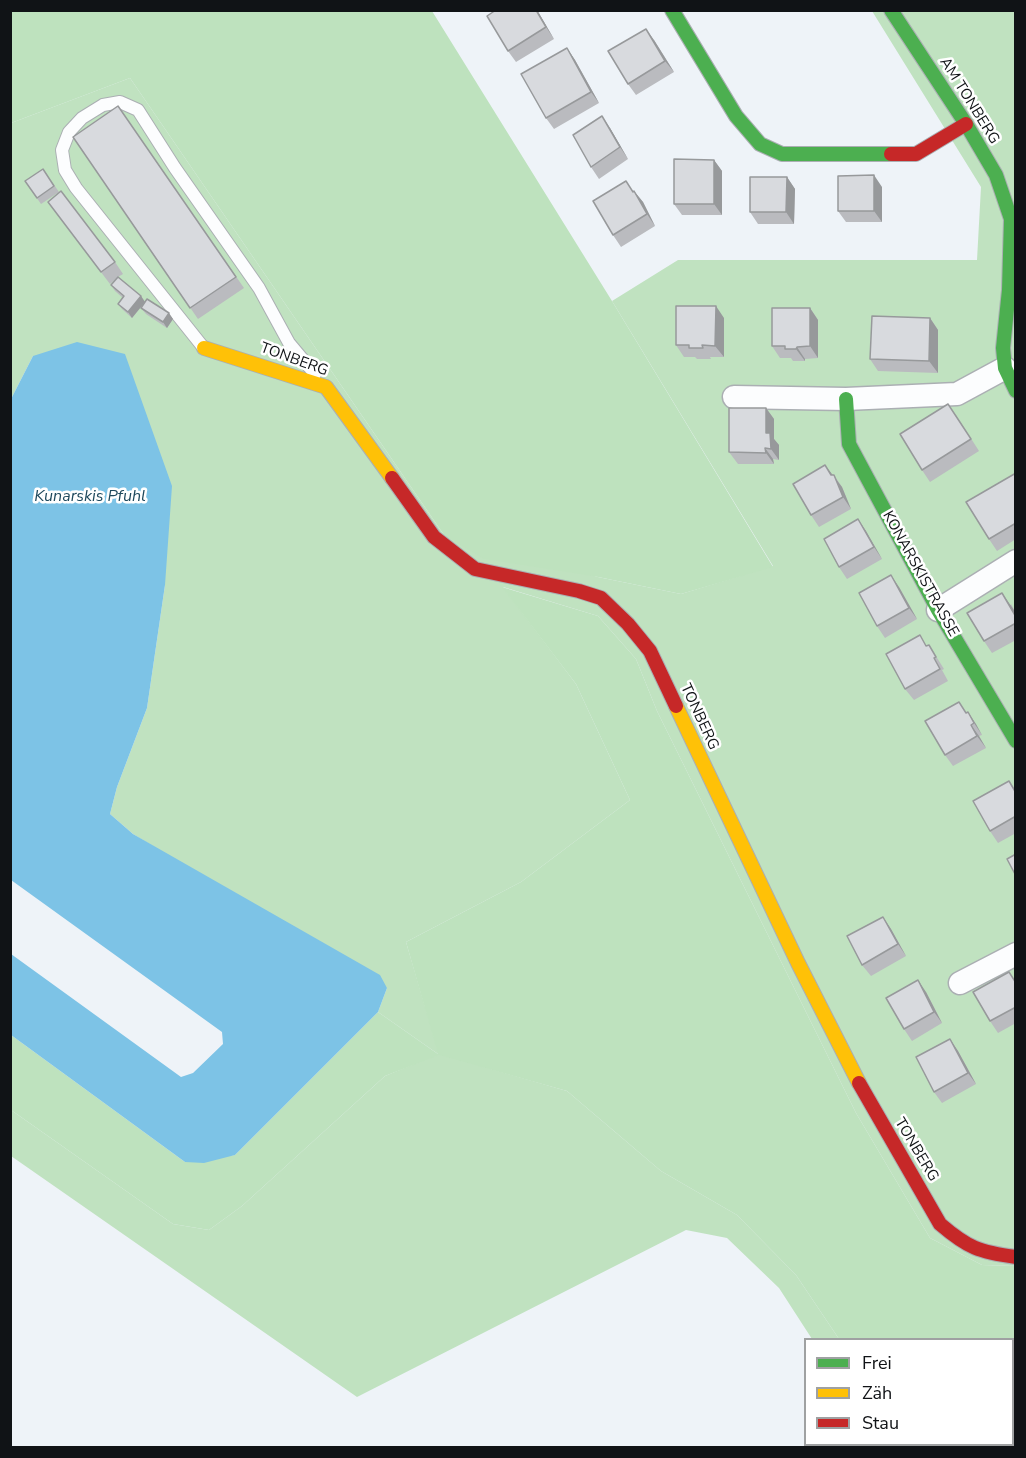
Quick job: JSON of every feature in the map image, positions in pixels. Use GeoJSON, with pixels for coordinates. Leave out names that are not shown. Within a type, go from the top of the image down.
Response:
{"type":"FeatureCollection","features":[{"type":"Feature","properties":{"kind":"street"},"geometry":{"type":"LineString","coordinates":[[672,10],[736,116],[760,144],[782,154],[916,154],[966,124]]}},
{"type":"Feature","properties":{"kind":"street","name":"AM TONBERG"},"geometry":{"type":"LineString","coordinates":[[891,10],[966,124],[996,175],[1011,219],[1012,290],[1003,348],[1005,368],[1016,391]]}},
{"type":"Feature","properties":{"kind":"street","name":"TONBERG"},"geometry":{"type":"LineString","coordinates":[[204,348],[326,387],[434,537],[475,569],[579,591],[601,598],[628,624],[650,651],[814,994],[871,1107],[940,1224],[960,1241],[986,1253],[1016,1257]]}},
{"type":"Feature","properties":{"kind":"street"},"geometry":{"type":"LineString","coordinates":[[734,397],[846,399],[957,394],[1005,368]]}},
{"type":"Feature","properties":{"kind":"street","name":"KONARSKISTRASSE"},"geometry":{"type":"LineString","coordinates":[[846,399],[849,444],[938,610],[1016,741]]}},
{"type":"Feature","properties":{"kind":"street"},"geometry":{"type":"LineString","coordinates":[[938,610],[1016,561]]}},
{"type":"Feature","properties":{"kind":"street"},"geometry":{"type":"LineString","coordinates":[[960,983],[1016,954]]}},
{"type":"Feature","properties":{"kind":"lane"},"geometry":{"type":"LineString","coordinates":[[204,348],[76,188],[65,170],[62,150],[69,132],[82,118],[103,105],[120,102],[138,110],[175,168],[259,288],[288,343],[326,387]]}},
{"type":"Feature","properties":{"kind":"green space"},"geometry":{"type":"Polygon","coordinates":[[[11,11],[432,11],[612,301],[773,567],[681,594],[598,577],[484,559],[444,535],[130,78],[11,123],[11,11]]]}},
{"type":"Feature","properties":{"kind":"green space"},"geometry":{"type":"Polygon","coordinates":[[[872,11],[1015,11],[1015,1266],[982,1265],[930,1238],[856,1113],[657,711],[636,659],[598,616],[503,587],[576,684],[630,800],[521,882],[406,942],[439,1054],[567,1091],[661,1171],[737,1215],[796,1275],[838,1338],[811,1338],[779,1288],[727,1238],[686,1230],[357,1397],[11,1156],[11,1110],[173,1224],[209,1230],[242,1206],[385,1076],[438,1054],[378,1012],[387,988],[133,834],[110,814],[117,787],[147,708],[165,585],[33,356],[11,399],[11,123],[130,78],[444,535],[598,577],[681,594],[773,566],[612,301],[678,260],[977,260],[981,187],[872,11]]]}},
{"type":"Feature","properties":{"kind":"green space"},"geometry":{"type":"Polygon","coordinates":[[[502,587],[598,616],[636,659],[657,711],[856,1113],[930,1238],[982,1265],[1015,1266],[1015,1447],[911,1448],[910,1446],[1014,1446],[1014,1338],[838,1338],[796,1275],[737,1215],[661,1171],[567,1091],[439,1055],[385,1076],[242,1206],[209,1230],[173,1224],[11,1110],[11,1035],[185,1162],[235,1155],[378,1012],[438,1054],[406,942],[521,882],[630,800],[576,684],[502,587]]]}},
{"type":"Feature","properties":{"kind":"water","name":"Kunarskis Pfuhl"},"geometry":{"type":"Polygon","coordinates":[[[77,342],[125,354],[172,486],[165,585],[147,708],[117,787],[110,814],[133,834],[380,975],[387,988],[378,1012],[235,1155],[204,1163],[185,1162],[11,1035],[11,954],[181,1077],[193,1073],[223,1044],[222,1032],[11,880],[11,399],[33,356],[77,342]]]}},
{"type":"Feature","properties":{"kind":"building"},"geometry":{"type":"Polygon","coordinates":[[[496,10],[536,10],[546,27],[508,51],[487,16],[496,10]]]}},
{"type":"Feature","properties":{"kind":"building"},"geometry":{"type":"Polygon","coordinates":[[[646,29],[665,61],[628,84],[608,51],[646,29]]]}},
{"type":"Feature","properties":{"kind":"building"},"geometry":{"type":"Polygon","coordinates":[[[567,48],[591,92],[546,118],[521,74],[567,48]]]}},
{"type":"Feature","properties":{"kind":"building"},"geometry":{"type":"Polygon","coordinates":[[[118,106],[236,277],[190,308],[73,137],[118,106]]]}},
{"type":"Feature","properties":{"kind":"building"},"geometry":{"type":"Polygon","coordinates":[[[602,116],[620,147],[591,167],[573,135],[602,116]]]}},
{"type":"Feature","properties":{"kind":"building"},"geometry":{"type":"Polygon","coordinates":[[[674,159],[714,160],[714,204],[674,204],[674,159]]]}},
{"type":"Feature","properties":{"kind":"building"},"geometry":{"type":"Polygon","coordinates":[[[43,169],[54,186],[37,198],[25,181],[43,169]]]}},
{"type":"Feature","properties":{"kind":"building"},"geometry":{"type":"Polygon","coordinates":[[[874,175],[874,211],[838,211],[838,176],[874,175]]]}},
{"type":"Feature","properties":{"kind":"building"},"geometry":{"type":"Polygon","coordinates":[[[750,177],[787,177],[786,212],[750,212],[750,177]]]}},
{"type":"Feature","properties":{"kind":"building"},"geometry":{"type":"Polygon","coordinates":[[[626,181],[647,214],[613,235],[593,201],[626,181]]]}},
{"type":"Feature","properties":{"kind":"building"},"geometry":{"type":"Polygon","coordinates":[[[61,191],[115,262],[101,272],[48,202],[61,191]]]}},
{"type":"Feature","properties":{"kind":"building"},"geometry":{"type":"Polygon","coordinates":[[[118,277],[141,296],[128,312],[118,304],[124,296],[111,285],[118,277]]]}},
{"type":"Feature","properties":{"kind":"building"},"geometry":{"type":"Polygon","coordinates":[[[147,299],[169,313],[163,322],[141,308],[147,299]]]}},
{"type":"Feature","properties":{"kind":"building"},"geometry":{"type":"Polygon","coordinates":[[[676,306],[716,306],[715,346],[702,345],[703,348],[689,348],[689,345],[676,345],[676,306]]]}},
{"type":"Feature","properties":{"kind":"building"},"geometry":{"type":"Polygon","coordinates":[[[772,308],[810,308],[810,346],[785,349],[785,346],[772,346],[772,308]]]}},
{"type":"Feature","properties":{"kind":"building"},"geometry":{"type":"Polygon","coordinates":[[[872,316],[930,318],[929,361],[870,359],[872,316]]]}},
{"type":"Feature","properties":{"kind":"building"},"geometry":{"type":"Polygon","coordinates":[[[948,404],[971,439],[922,470],[900,434],[948,404]]]}},
{"type":"Feature","properties":{"kind":"building"},"geometry":{"type":"Polygon","coordinates":[[[729,408],[766,408],[766,433],[770,433],[771,449],[765,448],[766,453],[729,452],[729,408]]]}},
{"type":"Feature","properties":{"kind":"building"},"geometry":{"type":"Polygon","coordinates":[[[825,465],[831,475],[834,475],[843,497],[811,515],[793,484],[825,465]]]}},
{"type":"Feature","properties":{"kind":"building"},"geometry":{"type":"Polygon","coordinates":[[[1016,473],[1016,523],[989,539],[966,502],[1016,473]]]}},
{"type":"Feature","properties":{"kind":"building"},"geometry":{"type":"Polygon","coordinates":[[[858,519],[874,547],[839,567],[824,539],[858,519]]]}},
{"type":"Feature","properties":{"kind":"building"},"geometry":{"type":"Polygon","coordinates":[[[891,575],[909,608],[877,626],[859,593],[891,575]]]}},
{"type":"Feature","properties":{"kind":"building"},"geometry":{"type":"Polygon","coordinates":[[[1002,593],[1016,617],[1016,623],[984,641],[967,613],[1002,593]]]}},
{"type":"Feature","properties":{"kind":"building"},"geometry":{"type":"Polygon","coordinates":[[[920,635],[926,646],[929,645],[940,669],[905,689],[886,654],[920,635]]]}},
{"type":"Feature","properties":{"kind":"building"},"geometry":{"type":"Polygon","coordinates":[[[959,702],[974,723],[971,725],[977,736],[945,755],[925,721],[959,702]]]}},
{"type":"Feature","properties":{"kind":"building"},"geometry":{"type":"Polygon","coordinates":[[[1009,781],[1016,793],[1016,816],[990,831],[973,801],[1009,781]]]}},
{"type":"Feature","properties":{"kind":"building"},"geometry":{"type":"Polygon","coordinates":[[[1016,854],[1016,876],[1007,859],[1016,854]]]}},
{"type":"Feature","properties":{"kind":"building"},"geometry":{"type":"Polygon","coordinates":[[[883,917],[898,944],[862,965],[847,936],[883,917]]]}},
{"type":"Feature","properties":{"kind":"building"},"geometry":{"type":"Polygon","coordinates":[[[1009,972],[1016,983],[1016,1007],[990,1021],[973,992],[1009,972]]]}},
{"type":"Feature","properties":{"kind":"building"},"geometry":{"type":"Polygon","coordinates":[[[918,980],[934,1012],[904,1029],[886,998],[918,980]]]}},
{"type":"Feature","properties":{"kind":"building"},"geometry":{"type":"Polygon","coordinates":[[[950,1039],[968,1073],[934,1092],[916,1057],[950,1039]]]}},
{"type":"Feature","properties":{"kind":"traffic: fast"},"geometry":{"type":"LineString","coordinates":[[672,10],[736,116],[760,144],[782,154],[891,154]]}},
{"type":"Feature","properties":{"kind":"traffic: fast"},"geometry":{"type":"LineString","coordinates":[[891,10],[966,124],[996,175],[1011,219],[1009,290],[1003,348],[1005,368],[1016,391]]}},
{"type":"Feature","properties":{"kind":"traffic: fast"},"geometry":{"type":"LineString","coordinates":[[846,399],[849,444],[938,610],[1016,741]]}},
{"type":"Feature","properties":{"kind":"traffic: slow"},"geometry":{"type":"LineString","coordinates":[[204,348],[326,387],[392,478]]}},
{"type":"Feature","properties":{"kind":"traffic: slow"},"geometry":{"type":"LineString","coordinates":[[676,706],[798,963],[859,1083]]}},
{"type":"Feature","properties":{"kind":"traffic: jam"},"geometry":{"type":"LineString","coordinates":[[891,154],[916,154],[966,124]]}},
{"type":"Feature","properties":{"kind":"traffic: jam"},"geometry":{"type":"LineString","coordinates":[[392,478],[434,537],[475,569],[579,591],[601,598],[628,624],[650,651],[676,706]]}},
{"type":"Feature","properties":{"kind":"traffic: jam"},"geometry":{"type":"LineString","coordinates":[[859,1083],[940,1224],[958,1239],[975,1248],[1016,1257]]}}]}
